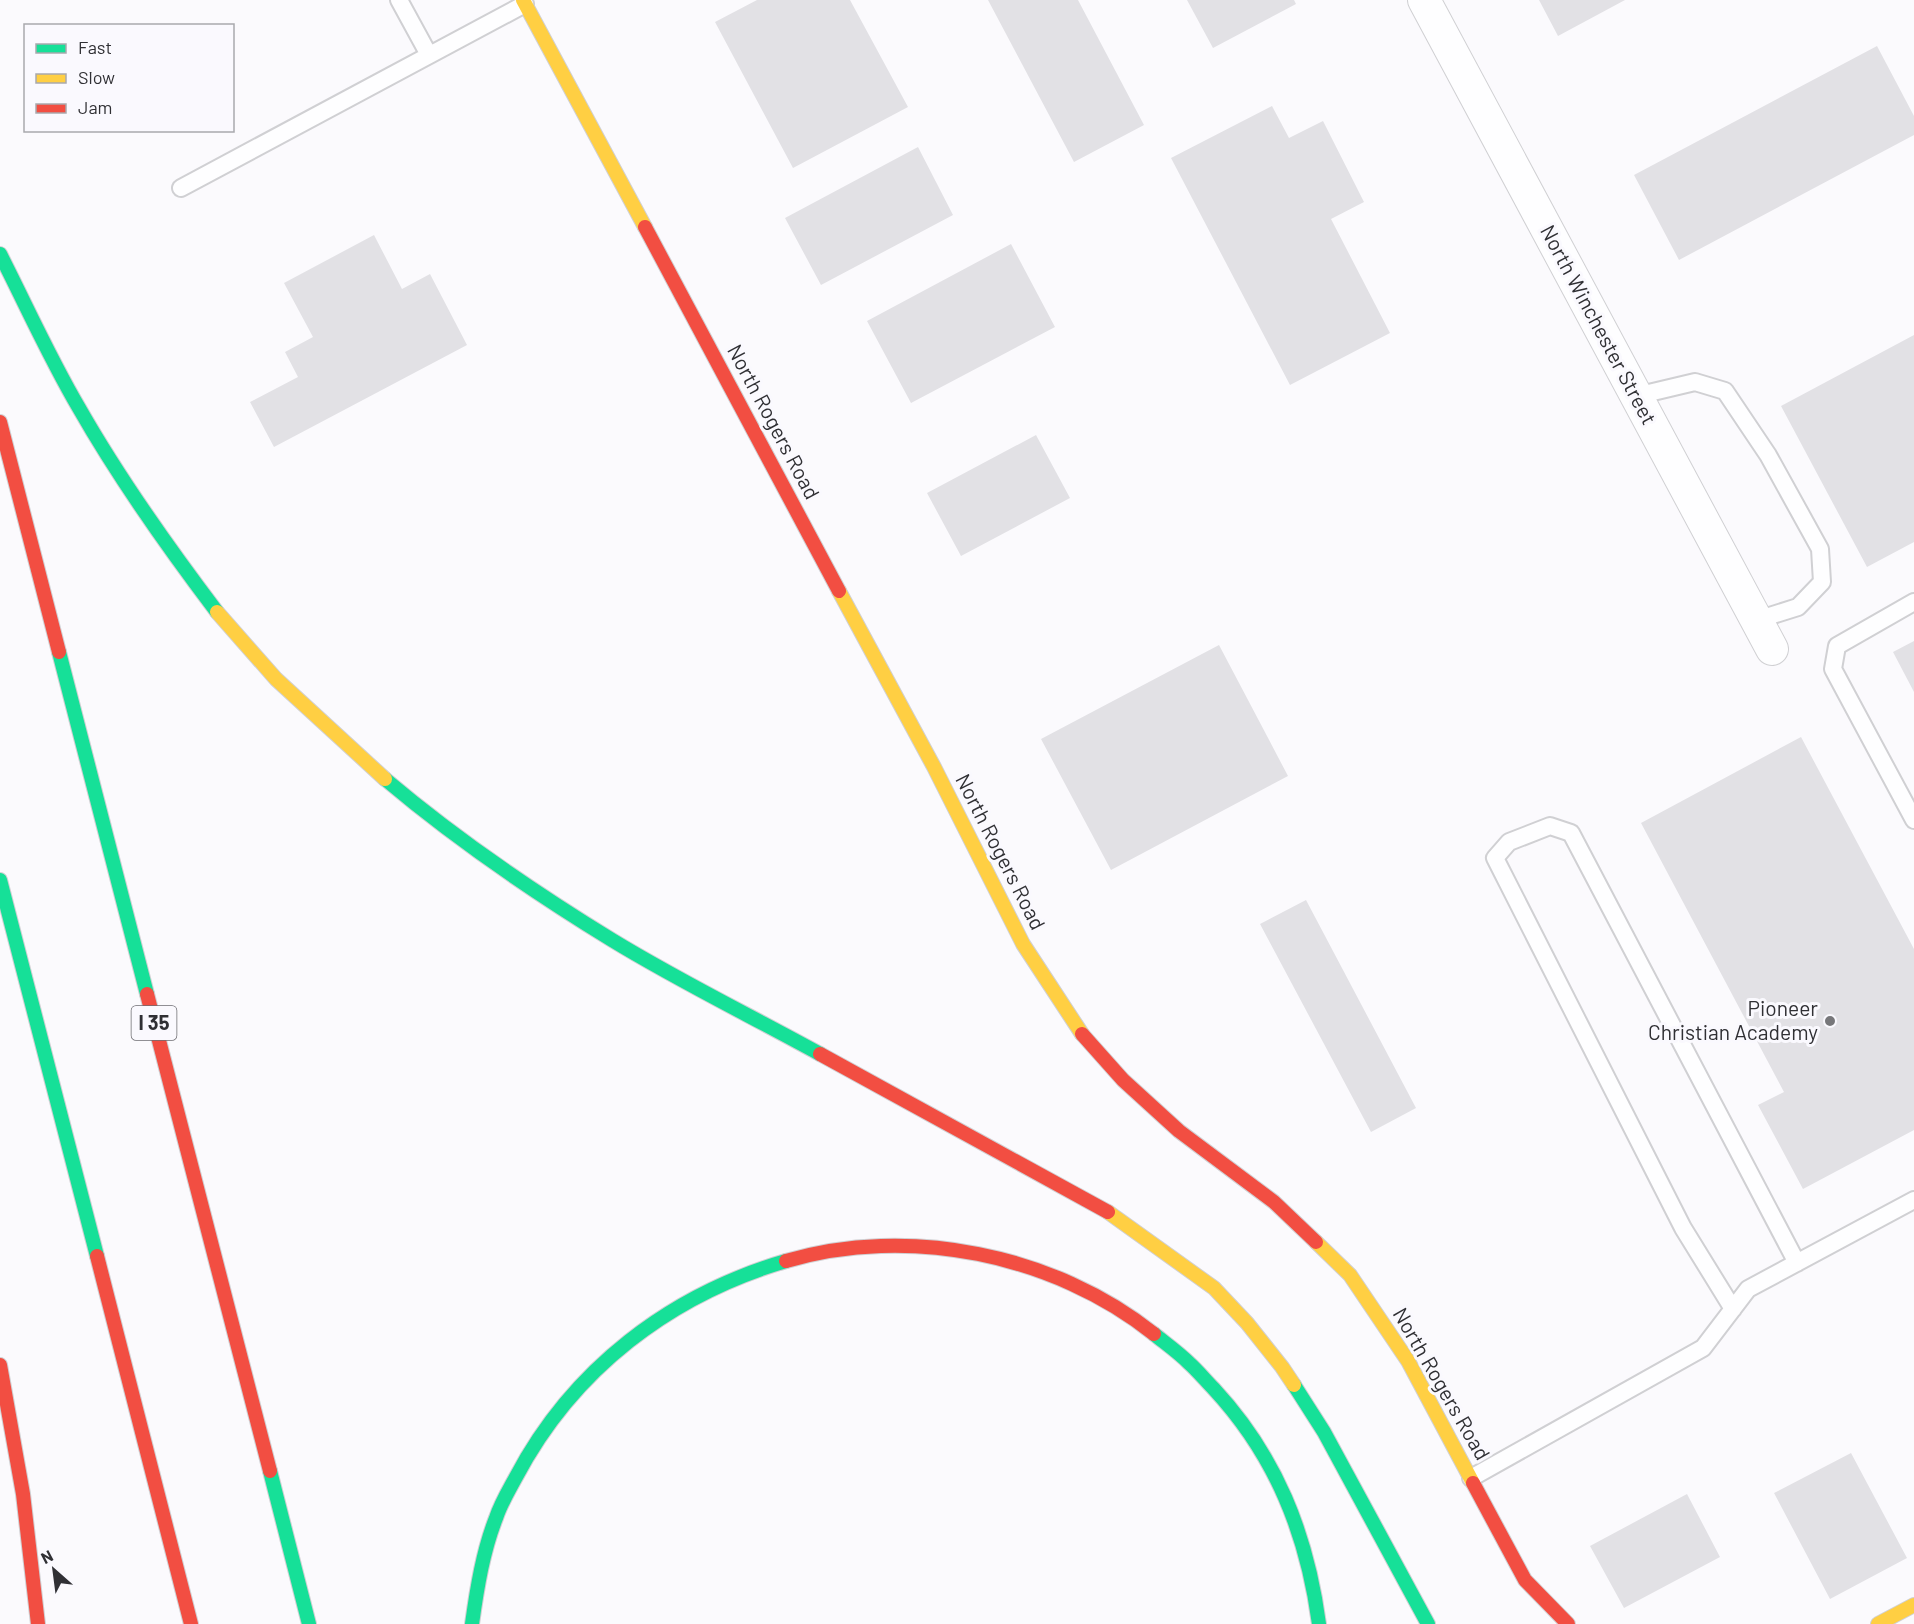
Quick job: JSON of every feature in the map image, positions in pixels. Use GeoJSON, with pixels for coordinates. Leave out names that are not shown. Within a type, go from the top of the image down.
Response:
{"type":"FeatureCollection","features":[{"type":"Feature","properties":{"kind":"main road","name":"North Rogers Road"},"geometry":{"type":"LineString","coordinates":[[527,1],[929,757],[1023,944],[1087,1041],[1123,1080],[1179,1131],[1274,1202],[1350,1275],[1408,1361],[1525,1580],[1568,1624]]}},
{"type":"Feature","properties":{"kind":"main road"},"geometry":{"type":"LineString","coordinates":[[0,254],[78,407],[118,474],[167,546],[220,615],[276,679],[386,780],[456,837],[520,882],[614,941],[1112,1214],[1214,1288],[1247,1323],[1282,1367],[1324,1432],[1428,1624]]}},
{"type":"Feature","properties":{"kind":"main road","name":"I 35"},"geometry":{"type":"LineString","coordinates":[[0,422],[309,1624]]}},
{"type":"Feature","properties":{"kind":"main road"},"geometry":{"type":"LineString","coordinates":[[0,880],[191,1624]]}},
{"type":"Feature","properties":{"kind":"main road"},"geometry":{"type":"LineString","coordinates":[[472,1624],[478,1580],[495,1518],[525,1458],[554,1414],[590,1372],[631,1337],[677,1306],[720,1284],[777,1263],[837,1249],[892,1245],[955,1250],[1005,1259],[1055,1276],[1109,1303],[1157,1335],[1203,1375],[1239,1417],[1274,1471],[1298,1526],[1314,1587],[1319,1624]]}},
{"type":"Feature","properties":{"kind":"main road"},"geometry":{"type":"LineString","coordinates":[[0,1365],[14,1434],[34,1560],[39,1624]]}},
{"type":"Feature","properties":{"kind":"main road"},"geometry":{"type":"LineString","coordinates":[[1878,1624],[1914,1605]]}},
{"type":"Feature","properties":{"kind":"street","name":"North Winchester Street"},"geometry":{"type":"LineString","coordinates":[[1424,0],[1772,649]]}},
{"type":"Feature","properties":{"kind":"lane"},"geometry":{"type":"LineString","coordinates":[[399,0],[429,55]]}},
{"type":"Feature","properties":{"kind":"lane"},"geometry":{"type":"LineString","coordinates":[[180,189],[527,1]]}},
{"type":"Feature","properties":{"kind":"lane"},"geometry":{"type":"LineString","coordinates":[[1636,396],[1695,382],[1725,391],[1768,455],[1820,549],[1822,582],[1798,607],[1757,620]]}},
{"type":"Feature","properties":{"kind":"lane"},"geometry":{"type":"LineString","coordinates":[[1914,602],[1837,646],[1833,669],[1914,820]]}},
{"type":"Feature","properties":{"kind":"lane"},"geometry":{"type":"LineString","coordinates":[[1733,1309],[1683,1228],[1495,858],[1509,842],[1550,826],[1571,833],[1797,1263]]}},
{"type":"Feature","properties":{"kind":"lane"},"geometry":{"type":"LineString","coordinates":[[1471,1478],[1703,1348],[1748,1289],[1914,1200]]}},
{"type":"Feature","properties":{"kind":"building"},"geometry":{"type":"Polygon","coordinates":[[[757,0],[850,0],[908,107],[793,168],[715,22],[757,0]]]}},
{"type":"Feature","properties":{"kind":"building"},"geometry":{"type":"Polygon","coordinates":[[[988,0],[1078,0],[1144,125],[1074,162],[988,0]]]}},
{"type":"Feature","properties":{"kind":"building"},"geometry":{"type":"Polygon","coordinates":[[[1187,0],[1294,0],[1296,4],[1213,48],[1187,0]]]}},
{"type":"Feature","properties":{"kind":"building"},"geometry":{"type":"Polygon","coordinates":[[[1539,0],[1625,0],[1558,36],[1539,0]]]}},
{"type":"Feature","properties":{"kind":"building"},"geometry":{"type":"Polygon","coordinates":[[[1877,46],[1914,116],[1914,135],[1679,260],[1634,175],[1877,46]]]}},
{"type":"Feature","properties":{"kind":"building"},"geometry":{"type":"Polygon","coordinates":[[[1272,106],[1289,138],[1323,121],[1364,202],[1331,219],[1390,333],[1290,385],[1171,158],[1272,106]]]}},
{"type":"Feature","properties":{"kind":"building"},"geometry":{"type":"Polygon","coordinates":[[[918,147],[953,215],[821,285],[785,218],[918,147]]]}},
{"type":"Feature","properties":{"kind":"building"},"geometry":{"type":"Polygon","coordinates":[[[374,235],[402,289],[430,274],[467,345],[274,447],[250,402],[298,377],[285,352],[313,337],[284,283],[374,235]]]}},
{"type":"Feature","properties":{"kind":"building"},"geometry":{"type":"Polygon","coordinates":[[[1011,244],[1055,327],[911,403],[867,321],[1011,244]]]}},
{"type":"Feature","properties":{"kind":"building"},"geometry":{"type":"Polygon","coordinates":[[[1914,335],[1914,542],[1867,567],[1781,406],[1914,335]]]}},
{"type":"Feature","properties":{"kind":"building"},"geometry":{"type":"Polygon","coordinates":[[[1036,435],[1070,498],[961,556],[927,493],[1036,435]]]}},
{"type":"Feature","properties":{"kind":"building"},"geometry":{"type":"Polygon","coordinates":[[[1914,641],[1914,692],[1893,652],[1914,641]]]}},
{"type":"Feature","properties":{"kind":"building"},"geometry":{"type":"Polygon","coordinates":[[[1219,645],[1288,776],[1111,870],[1041,739],[1219,645]]]}},
{"type":"Feature","properties":{"kind":"building","name":"Pioneer Christian Academy"},"geometry":{"type":"Polygon","coordinates":[[[1801,737],[1914,949],[1914,1130],[1803,1189],[1758,1105],[1784,1092],[1641,823],[1801,737]]]}},
{"type":"Feature","properties":{"kind":"building"},"geometry":{"type":"Polygon","coordinates":[[[1306,900],[1416,1108],[1371,1132],[1260,924],[1306,900]]]}},
{"type":"Feature","properties":{"kind":"building"},"geometry":{"type":"Polygon","coordinates":[[[1851,1453],[1907,1558],[1830,1599],[1774,1493],[1851,1453]]]}},
{"type":"Feature","properties":{"kind":"building"},"geometry":{"type":"Polygon","coordinates":[[[1687,1494],[1720,1557],[1624,1608],[1590,1546],[1687,1494]]]}},
{"type":"Feature","properties":{"kind":"traffic: fast"},"geometry":{"type":"LineString","coordinates":[[0,254],[58,370],[95,435],[145,512],[217,612]]}},
{"type":"Feature","properties":{"kind":"traffic: fast"},"geometry":{"type":"LineString","coordinates":[[59,652],[147,994]]}},
{"type":"Feature","properties":{"kind":"traffic: fast"},"geometry":{"type":"LineString","coordinates":[[385,779],[467,843],[612,940],[820,1054]]}},
{"type":"Feature","properties":{"kind":"traffic: fast"},"geometry":{"type":"LineString","coordinates":[[0,880],[97,1256]]}},
{"type":"Feature","properties":{"kind":"traffic: fast"},"geometry":{"type":"LineString","coordinates":[[472,1624],[484,1557],[500,1507],[539,1438],[566,1402],[596,1370],[629,1341],[665,1316],[703,1294],[743,1276],[786,1261]]}},
{"type":"Feature","properties":{"kind":"traffic: fast"},"geometry":{"type":"LineString","coordinates":[[1154,1334],[1196,1369],[1214,1389],[1255,1441],[1271,1469],[1297,1528],[1314,1591],[1319,1624]]}},
{"type":"Feature","properties":{"kind":"traffic: fast"},"geometry":{"type":"LineString","coordinates":[[1294,1385],[1324,1432],[1428,1624]]}},
{"type":"Feature","properties":{"kind":"traffic: fast"},"geometry":{"type":"LineString","coordinates":[[270,1471],[309,1624]]}},
{"type":"Feature","properties":{"kind":"traffic: slow"},"geometry":{"type":"LineString","coordinates":[[523,0],[645,227]]}},
{"type":"Feature","properties":{"kind":"traffic: slow"},"geometry":{"type":"LineString","coordinates":[[839,591],[934,767],[1023,944],[1082,1034]]}},
{"type":"Feature","properties":{"kind":"traffic: slow"},"geometry":{"type":"LineString","coordinates":[[217,612],[276,679],[385,779]]}},
{"type":"Feature","properties":{"kind":"traffic: slow"},"geometry":{"type":"LineString","coordinates":[[1108,1212],[1214,1288],[1247,1323],[1294,1385]]}},
{"type":"Feature","properties":{"kind":"traffic: slow"},"geometry":{"type":"LineString","coordinates":[[1316,1242],[1350,1275],[1408,1361],[1473,1483]]}},
{"type":"Feature","properties":{"kind":"traffic: slow"},"geometry":{"type":"LineString","coordinates":[[1878,1624],[1914,1605]]}},
{"type":"Feature","properties":{"kind":"traffic: jam"},"geometry":{"type":"LineString","coordinates":[[645,227],[839,591]]}},
{"type":"Feature","properties":{"kind":"traffic: jam"},"geometry":{"type":"LineString","coordinates":[[0,422],[59,652]]}},
{"type":"Feature","properties":{"kind":"traffic: jam"},"geometry":{"type":"LineString","coordinates":[[147,994],[270,1471]]}},
{"type":"Feature","properties":{"kind":"traffic: jam"},"geometry":{"type":"LineString","coordinates":[[1082,1034],[1123,1080],[1179,1131],[1274,1202],[1316,1242]]}},
{"type":"Feature","properties":{"kind":"traffic: jam"},"geometry":{"type":"LineString","coordinates":[[820,1054],[1108,1212]]}},
{"type":"Feature","properties":{"kind":"traffic: jam"},"geometry":{"type":"LineString","coordinates":[[786,1261],[833,1251],[881,1246],[930,1247],[978,1254],[1026,1266],[1071,1284],[1114,1306],[1154,1334]]}},
{"type":"Feature","properties":{"kind":"traffic: jam"},"geometry":{"type":"LineString","coordinates":[[97,1256],[191,1624]]}},
{"type":"Feature","properties":{"kind":"traffic: jam"},"geometry":{"type":"LineString","coordinates":[[0,1365],[23,1494],[38,1624]]}},
{"type":"Feature","properties":{"kind":"traffic: jam"},"geometry":{"type":"LineString","coordinates":[[1473,1483],[1525,1580],[1568,1624]]}},
{"type":"Feature","properties":{"kind":"place","name":"Pioneer Christian Academy"},"geometry":{"type":"Point","coordinates":[1830,1021]}}]}
